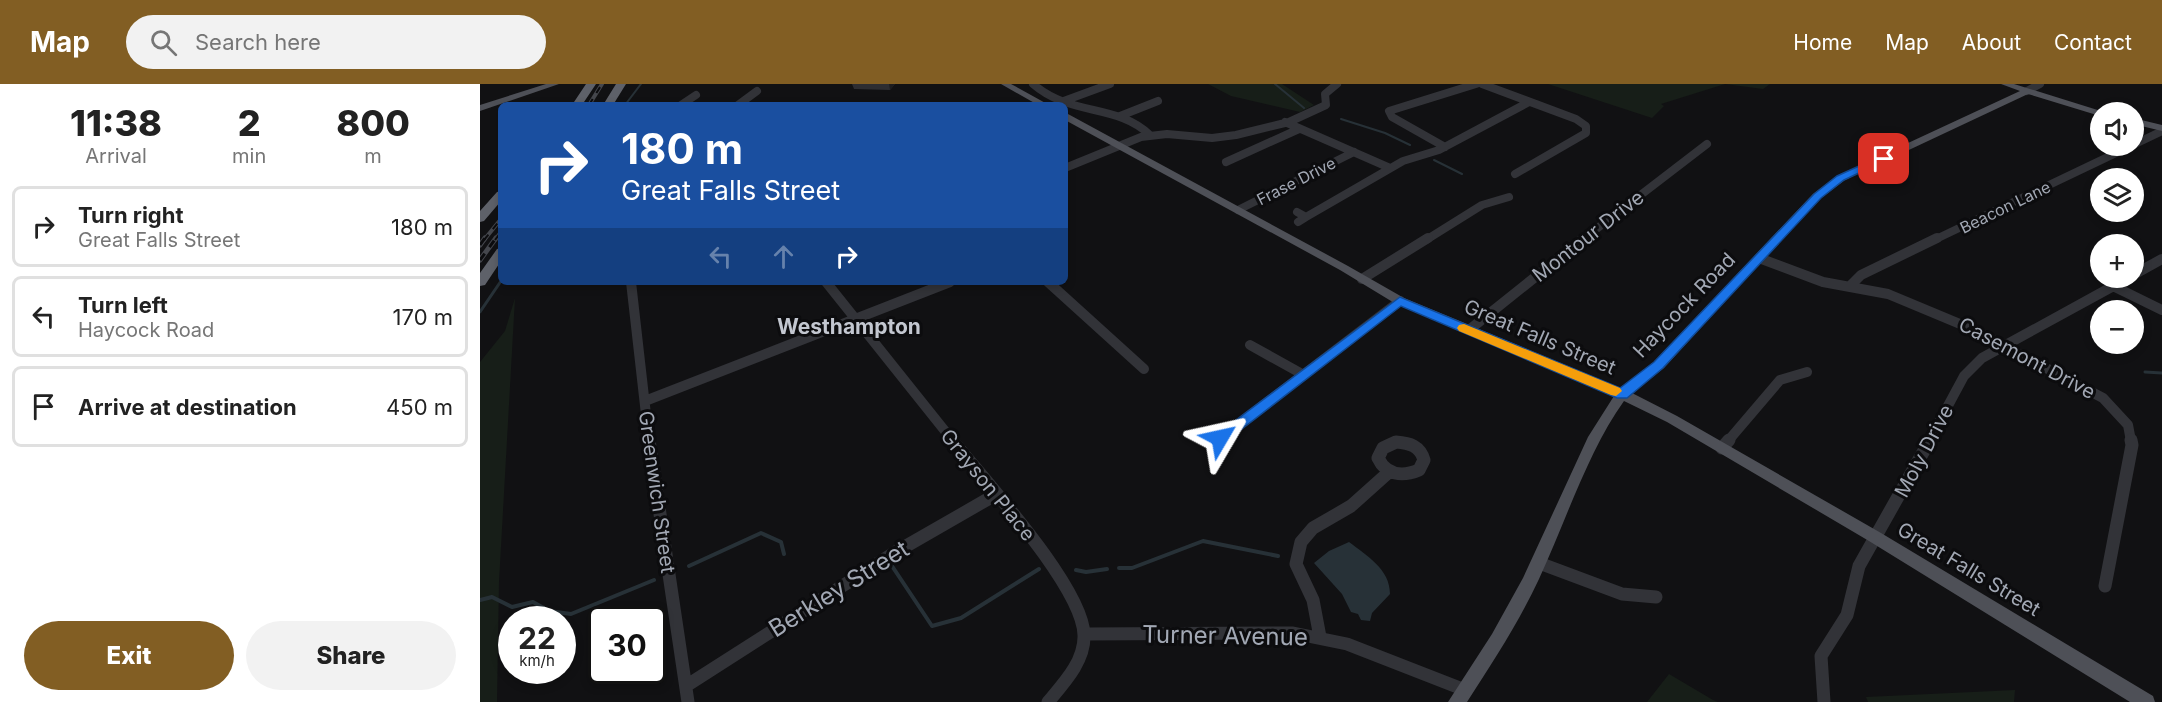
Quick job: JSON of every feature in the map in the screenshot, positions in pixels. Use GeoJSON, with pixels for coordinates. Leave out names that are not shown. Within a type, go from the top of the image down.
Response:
{"type":"FeatureCollection","features":[{"type":"Feature","properties":{"kind":"highway"},"geometry":{"type":"LineString","coordinates":[[579,102],[591,84]]}},
{"type":"Feature","properties":{"kind":"highway"},"geometry":{"type":"LineString","coordinates":[[610,102],[621,84]]}},
{"type":"Feature","properties":{"kind":"highway"},"geometry":{"type":"LineString","coordinates":[[480,218],[498,197]]}},
{"type":"Feature","properties":{"kind":"highway"},"geometry":{"type":"LineString","coordinates":[[480,282],[498,256]]}},
{"type":"Feature","properties":{"kind":"main road"},"geometry":{"type":"LineString","coordinates":[[481,107],[555,84]]}},
{"type":"Feature","properties":{"kind":"main road"},"geometry":{"type":"LineString","coordinates":[[1005,84],[1039,102]]}},
{"type":"Feature","properties":{"kind":"main road"},"geometry":{"type":"LineString","coordinates":[[2005,84],[2090,110]]}},
{"type":"Feature","properties":{"kind":"main road","name":"Haycock Road"},"geometry":{"type":"LineString","coordinates":[[1461,696],[1498,639],[1539,562],[1595,437],[1606,416],[1622,394],[1659,365],[1817,196],[1841,178],[2026,91]]}},
{"type":"Feature","properties":{"kind":"main road","name":"Great Falls Street"},"geometry":{"type":"LineString","coordinates":[[1068,118],[1400,301],[1622,394],[1722,448],[1875,537],[2146,702]]}},
{"type":"Feature","properties":{"kind":"main road"},"geometry":{"type":"LineString","coordinates":[[2144,124],[2162,130]]}},
{"type":"Feature","properties":{"kind":"street"},"geometry":{"type":"LineString","coordinates":[[1033,84],[1042,92],[1061,102],[1110,84]]}},
{"type":"Feature","properties":{"kind":"street"},"geometry":{"type":"LineString","coordinates":[[1068,167],[1150,135],[1179,134],[1219,138],[1236,136],[1285,122],[1322,109],[1328,101],[1325,94],[1336,84]]}},
{"type":"Feature","properties":{"kind":"street"},"geometry":{"type":"LineString","coordinates":[[1445,147],[1392,117],[1389,111],[1476,84]]}},
{"type":"Feature","properties":{"kind":"street"},"geometry":{"type":"LineString","coordinates":[[1482,84],[1579,120],[1587,130],[1519,172],[1512,165]]}},
{"type":"Feature","properties":{"kind":"street","name":"Haycock Road"},"geometry":{"type":"LineString","coordinates":[[2026,91],[2040,84]]}},
{"type":"Feature","properties":{"kind":"street"},"geometry":{"type":"LineString","coordinates":[[742,102],[757,91]]}},
{"type":"Feature","properties":{"kind":"street"},"geometry":{"type":"LineString","coordinates":[[686,102],[696,95]]}},
{"type":"Feature","properties":{"kind":"street"},"geometry":{"type":"LineString","coordinates":[[1120,116],[1158,101]]}},
{"type":"Feature","properties":{"kind":"street"},"geometry":{"type":"LineString","coordinates":[[1297,217],[1306,217],[1408,158],[1445,147],[1529,102]]}},
{"type":"Feature","properties":{"kind":"street"},"geometry":{"type":"LineString","coordinates":[[1068,105],[1120,116],[1144,129],[1150,135]]}},
{"type":"Feature","properties":{"kind":"street"},"geometry":{"type":"LineString","coordinates":[[1285,122],[1390,168]]}},
{"type":"Feature","properties":{"kind":"street"},"geometry":{"type":"LineString","coordinates":[[1226,162],[1299,129]]}},
{"type":"Feature","properties":{"kind":"street","name":"Beacon Lane"},"geometry":{"type":"LineString","coordinates":[[1850,286],[1862,274],[2162,130]]}},
{"type":"Feature","properties":{"kind":"street","name":"Montour Drive"},"geometry":{"type":"LineString","coordinates":[[1469,330],[1530,280],[1707,144]]}},
{"type":"Feature","properties":{"kind":"street","name":"Frase Drive"},"geometry":{"type":"LineString","coordinates":[[1238,210],[1354,152]]}},
{"type":"Feature","properties":{"kind":"street"},"geometry":{"type":"LineString","coordinates":[[1362,279],[1482,205],[1509,197]]}},
{"type":"Feature","properties":{"kind":"street","name":"Casemont Drive"},"geometry":{"type":"LineString","coordinates":[[1760,258],[1823,282],[1888,294],[1930,310],[2091,390],[2113,407],[2128,425],[2132,446],[2104,586]]}},
{"type":"Feature","properties":{"kind":"street"},"geometry":{"type":"LineString","coordinates":[[2144,269],[2162,259]]}},
{"type":"Feature","properties":{"kind":"street","name":"Greenwich Street"},"geometry":{"type":"LineString","coordinates":[[631,285],[669,581],[688,702]]}},
{"type":"Feature","properties":{"kind":"street","name":"Grayson Place"},"geometry":{"type":"LineString","coordinates":[[828,285],[1053,566],[1072,596],[1085,634]]}},
{"type":"Feature","properties":{"kind":"street"},"geometry":{"type":"LineString","coordinates":[[645,401],[943,285]]}},
{"type":"Feature","properties":{"kind":"street"},"geometry":{"type":"LineString","coordinates":[[1051,285],[1144,369]]}},
{"type":"Feature","properties":{"kind":"street","name":"Moly Drive"},"geometry":{"type":"LineString","coordinates":[[1824,702],[1821,656],[1847,615],[1859,566],[1888,518],[1964,376],[1982,358],[2109,288]]}},
{"type":"Feature","properties":{"kind":"street"},"geometry":{"type":"LineString","coordinates":[[2117,288],[2162,310]]}},
{"type":"Feature","properties":{"kind":"street"},"geometry":{"type":"LineString","coordinates":[[1220,438],[1400,301]]}},
{"type":"Feature","properties":{"kind":"street"},"geometry":{"type":"LineString","coordinates":[[1250,345],[1304,375]]}},
{"type":"Feature","properties":{"kind":"street"},"geometry":{"type":"LineString","coordinates":[[1722,448],[1780,380],[1807,372]]}},
{"type":"Feature","properties":{"kind":"street"},"geometry":{"type":"LineString","coordinates":[[1320,637],[1312,600],[1296,564],[1301,542],[1313,528],[1351,506],[1389,472]]}},
{"type":"Feature","properties":{"kind":"street","name":"Berkley Street"},"geometry":{"type":"LineString","coordinates":[[686,687],[894,553],[995,495]]}},
{"type":"Feature","properties":{"kind":"street"},"geometry":{"type":"LineString","coordinates":[[1539,562],[1622,594],[1656,597]]}},
{"type":"Feature","properties":{"kind":"street","name":"Turner Avenue"},"geometry":{"type":"LineString","coordinates":[[1085,634],[1293,633],[1320,637],[1384,657],[1461,696]]}},
{"type":"Feature","properties":{"kind":"street"},"geometry":{"type":"LineString","coordinates":[[1048,702],[1076,668],[1083,653],[1085,634]]}},
{"type":"Feature","properties":{"kind":"shaded area"},"geometry":{"type":"Polygon","coordinates":[[[1208,84],[1282,84],[1314,105],[1300,112],[1231,96],[1208,84]]]}},
{"type":"Feature","properties":{"kind":"shaded area"},"geometry":{"type":"Polygon","coordinates":[[[1548,84],[1725,84],[1661,104],[1664,106],[1652,118],[1548,84]]]}},
{"type":"Feature","properties":{"kind":"shaded area"},"geometry":{"type":"Polygon","coordinates":[[[1725,84],[1770,84],[1763,89],[1725,84]]]}},
{"type":"Feature","properties":{"kind":"shaded area"},"geometry":{"type":"Polygon","coordinates":[[[515,298],[499,582],[497,702],[480,702],[480,362],[505,331],[515,298]]]}},
{"type":"Feature","properties":{"kind":"shaded area"},"geometry":{"type":"Polygon","coordinates":[[[1349,542],[1382,570],[1389,585],[1390,594],[1372,613],[1370,621],[1361,620],[1358,614],[1351,612],[1342,594],[1314,563],[1329,551],[1349,542]]]}},
{"type":"Feature","properties":{"kind":"shaded area"},"geometry":{"type":"Polygon","coordinates":[[[1669,674],[1713,700],[1718,702],[1647,702],[1669,674]]]}},
{"type":"Feature","properties":{"kind":"shaded area"},"geometry":{"type":"Polygon","coordinates":[[[2015,690],[2014,702],[1868,702],[1866,697],[2015,690]]]}},
{"type":"Feature","properties":{"kind":"waterway"},"geometry":{"type":"LineString","coordinates":[[627,102],[641,84]]}},
{"type":"Feature","properties":{"kind":"waterway"},"geometry":{"type":"LineString","coordinates":[[1275,84],[1304,108]]}},
{"type":"Feature","properties":{"kind":"waterway"},"geometry":{"type":"LineString","coordinates":[[1341,119],[1385,133],[1410,145]]}},
{"type":"Feature","properties":{"kind":"waterway"},"geometry":{"type":"LineString","coordinates":[[1434,160],[1462,174]]}},
{"type":"Feature","properties":{"kind":"waterway"},"geometry":{"type":"LineString","coordinates":[[480,312],[498,285]]}},
{"type":"Feature","properties":{"kind":"waterway"},"geometry":{"type":"LineString","coordinates":[[2145,372],[2162,373]]}},
{"type":"Feature","properties":{"kind":"waterway"},"geometry":{"type":"LineString","coordinates":[[689,566],[761,533],[781,542],[784,554]]}},
{"type":"Feature","properties":{"kind":"waterway"},"geometry":{"type":"LineString","coordinates":[[1119,568],[1132,568],[1203,541],[1278,556]]}},
{"type":"Feature","properties":{"kind":"waterway"},"geometry":{"type":"LineString","coordinates":[[892,566],[932,626],[961,618],[1039,569]]}},
{"type":"Feature","properties":{"kind":"waterway"},"geometry":{"type":"LineString","coordinates":[[1076,570],[1086,572],[1107,569]]}},
{"type":"Feature","properties":{"kind":"waterway"},"geometry":{"type":"LineString","coordinates":[[480,600],[492,597],[512,607],[533,602],[549,611],[571,614],[654,580]]}},
{"type":"Feature","properties":{"kind":"railway"},"geometry":{"type":"LineString","coordinates":[[591,102],[602,84]]}},
{"type":"Feature","properties":{"kind":"railway"},"geometry":{"type":"LineString","coordinates":[[484,240],[498,223]]}},
{"type":"Feature","properties":{"kind":"railway"},"geometry":{"type":"LineString","coordinates":[[495,240],[498,236]]}},
{"type":"Feature","properties":{"kind":"railway"},"geometry":{"type":"LineString","coordinates":[[480,245],[485,238]]}},
{"type":"Feature","properties":{"kind":"railway"},"geometry":{"type":"LineString","coordinates":[[480,260],[496,238]]}},
{"type":"Feature","properties":{"kind":"slow traffic"},"geometry":{"type":"LineString","coordinates":[[1464,328],[1616,391]]}},
{"type":"Feature","properties":{"kind":"district","name":"Westhampton"},"geometry":{"type":"Point","coordinates":[849,327]}},
{"type":"Feature","properties":{"kind":"route"},"geometry":{"type":"LineString","coordinates":[[1220,438],[1400,301],[1622,394],[1659,365],[1817,196],[1841,178],[1884,159]]}}]}
